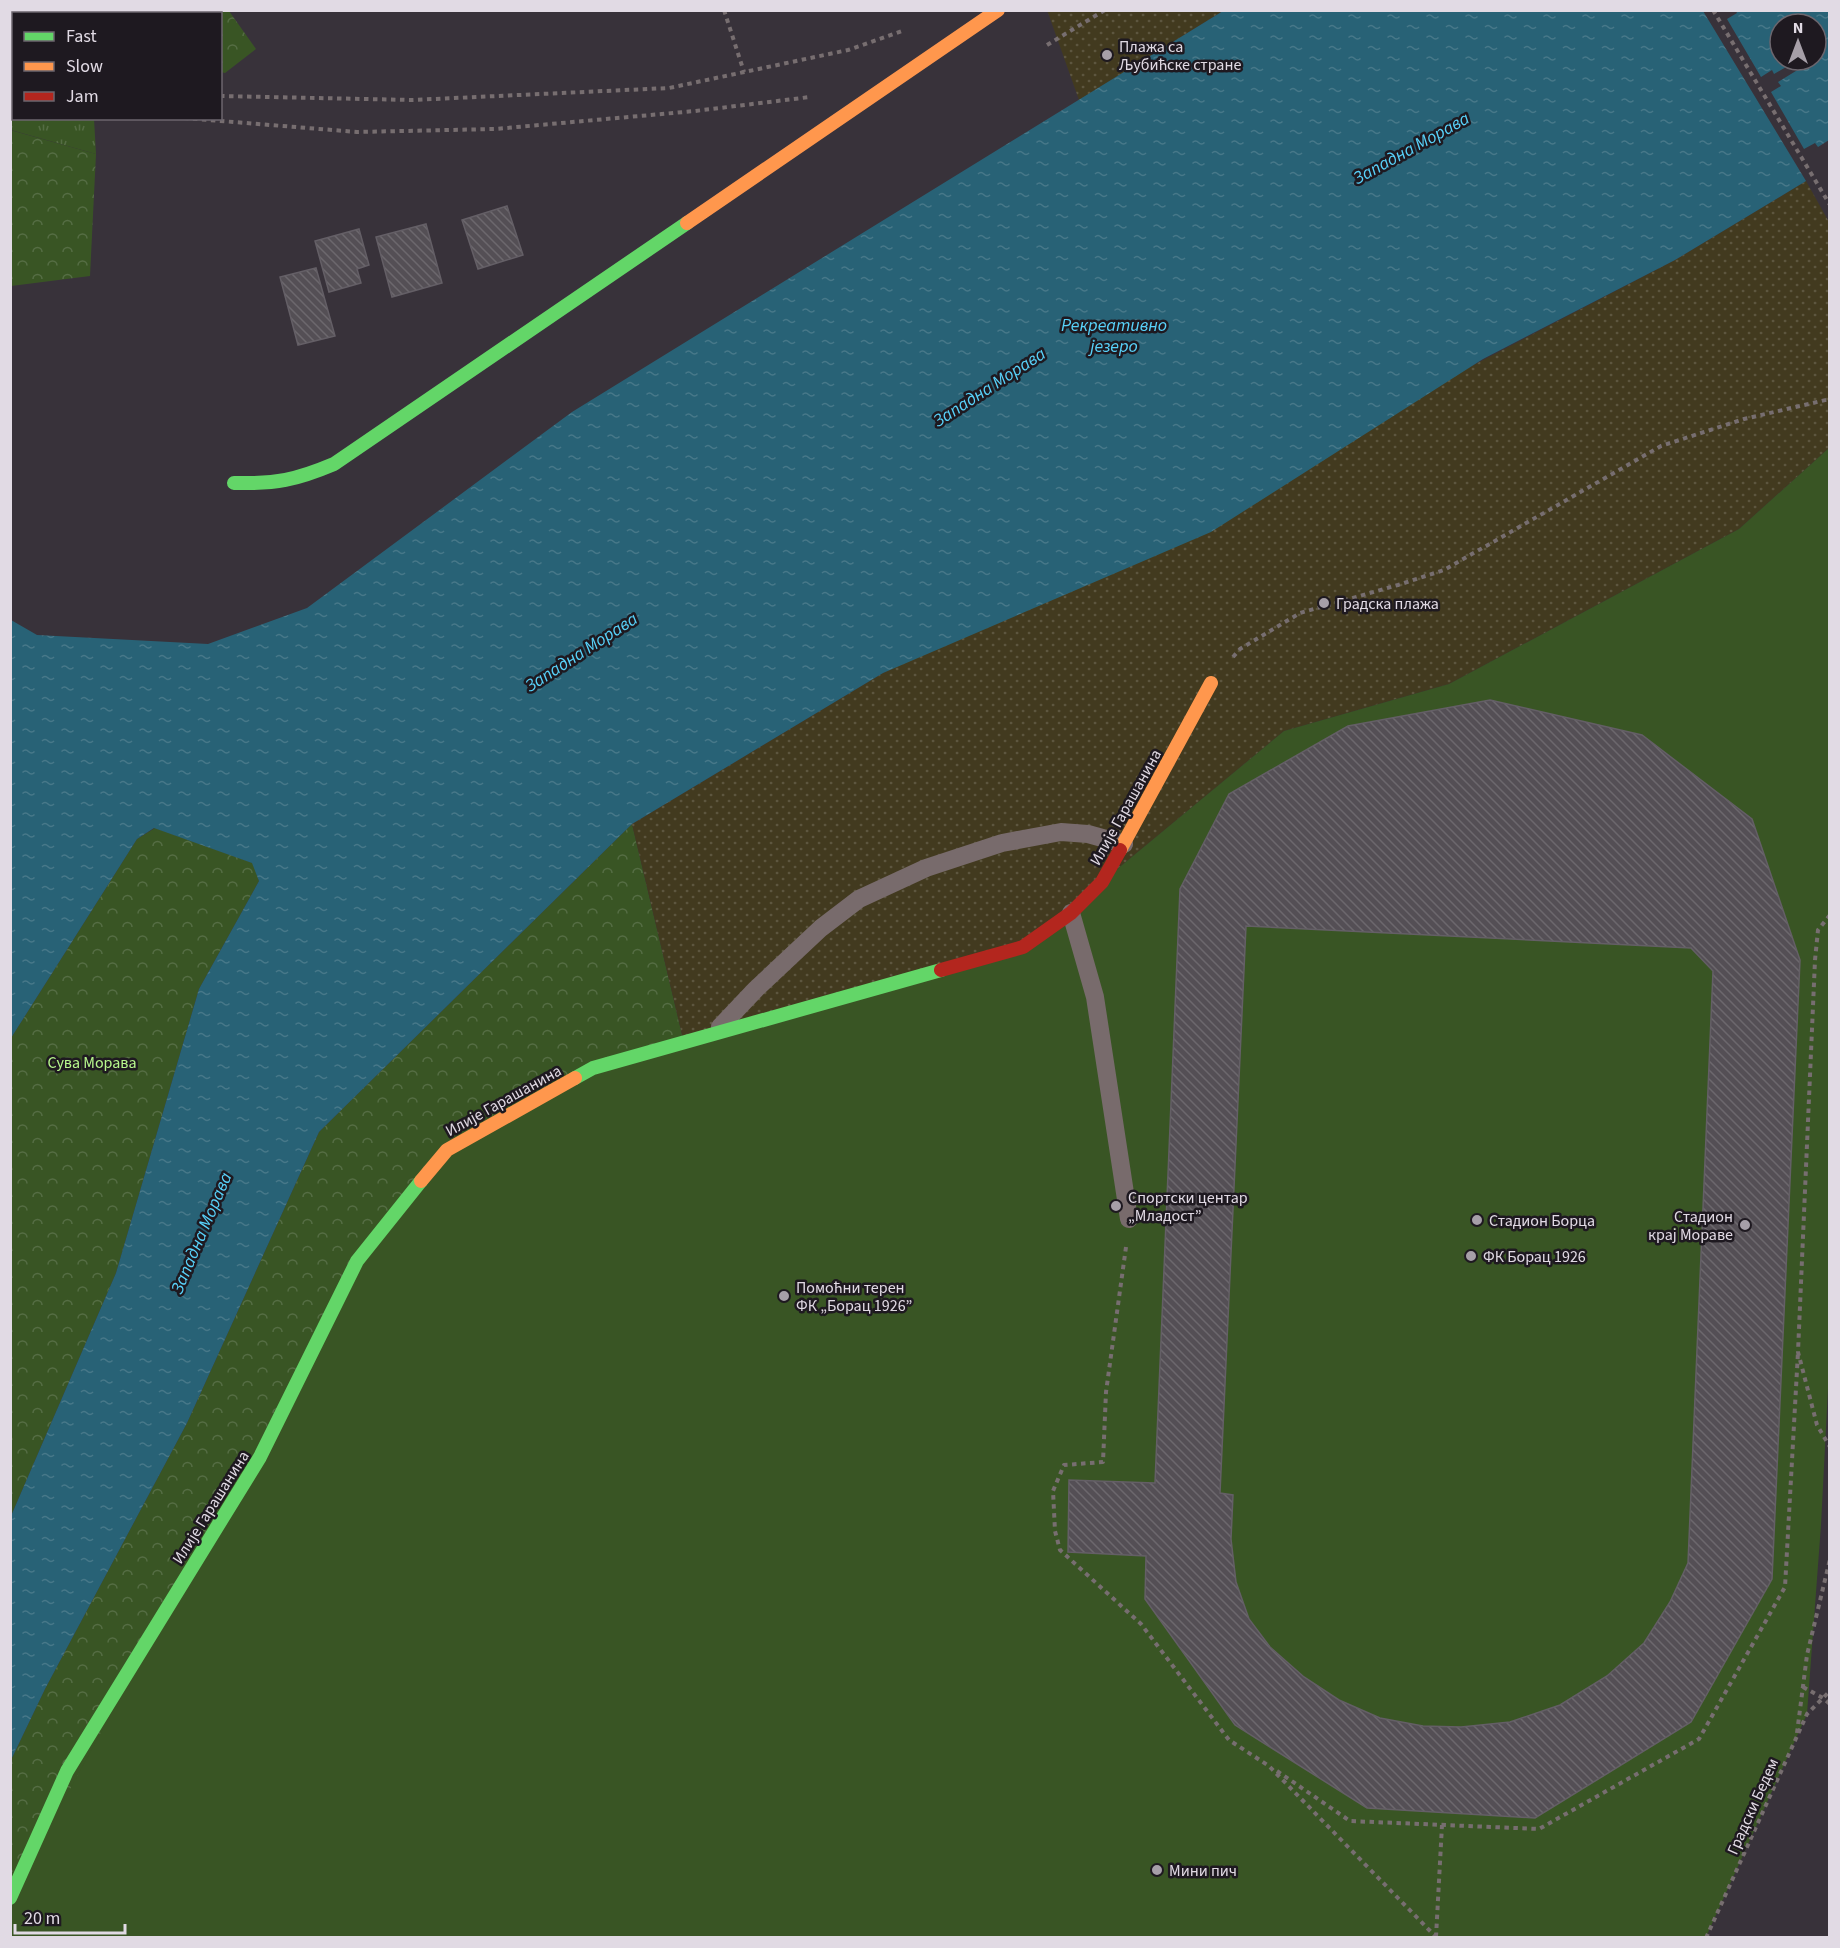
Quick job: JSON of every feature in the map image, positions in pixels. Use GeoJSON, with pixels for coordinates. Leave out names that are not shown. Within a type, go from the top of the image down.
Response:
{"type":"FeatureCollection","features":[{"type":"Feature","properties":{"kind":"street"},"geometry":{"type":"LineString","coordinates":[[234,483],[266,484],[303,477],[334,464],[998,10]]}},
{"type":"Feature","properties":{"kind":"street","name":"Илије Гарашанина"},"geometry":{"type":"LineString","coordinates":[[10,1898],[67,1771],[260,1457],[357,1261],[447,1150],[593,1068],[1023,947],[1071,913],[1102,882],[1211,682]]}},
{"type":"Feature","properties":{"kind":"lane"},"geometry":{"type":"LineString","coordinates":[[712,1035],[756,989],[821,928],[859,899],[878,890],[927,868],[1002,843],[1061,832],[1088,834],[1124,844]]}},
{"type":"Feature","properties":{"kind":"lane"},"geometry":{"type":"LineString","coordinates":[[1071,913],[1095,997],[1129,1219]]}},
{"type":"Feature","properties":{"kind":"path"},"geometry":{"type":"LineString","coordinates":[[724,10],[744,72]]}},
{"type":"Feature","properties":{"kind":"path"},"geometry":{"type":"LineString","coordinates":[[1047,45],[1105,10]]}},
{"type":"Feature","properties":{"kind":"path"},"geometry":{"type":"LineString","coordinates":[[1713,10],[1830,205]]}},
{"type":"Feature","properties":{"kind":"path"},"geometry":{"type":"LineString","coordinates":[[222,96],[412,100],[669,88],[848,50],[911,28]]}},
{"type":"Feature","properties":{"kind":"path"},"geometry":{"type":"LineString","coordinates":[[209,120],[357,132],[495,129],[695,111],[820,95]]}},
{"type":"Feature","properties":{"kind":"path"},"geometry":{"type":"LineString","coordinates":[[1211,682],[1240,649],[1300,613],[1444,570],[1661,446],[1744,419],[1830,399]]}},
{"type":"Feature","properties":{"kind":"path"},"geometry":{"type":"LineString","coordinates":[[1129,1219],[1106,1392],[1103,1462],[1064,1465],[1053,1491],[1055,1531],[1060,1550],[1141,1624],[1229,1740],[1350,1821],[1539,1829],[1699,1739],[1785,1587],[1815,960],[1818,930],[1830,915]]}},
{"type":"Feature","properties":{"kind":"path"},"geometry":{"type":"LineString","coordinates":[[1798,1352],[1817,1425],[1830,1447]]}},
{"type":"Feature","properties":{"kind":"path"},"geometry":{"type":"LineString","coordinates":[[1796,1739],[1807,1655],[1830,1559]]}},
{"type":"Feature","properties":{"kind":"path"},"geometry":{"type":"LineString","coordinates":[[1803,1687],[1830,1704]]}},
{"type":"Feature","properties":{"kind":"path","name":"Градски Бедем"},"geometry":{"type":"LineString","coordinates":[[1706,1938],[1807,1714],[1830,1691]]}},
{"type":"Feature","properties":{"kind":"path"},"geometry":{"type":"LineString","coordinates":[[1269,1766],[1436,1937]]}},
{"type":"Feature","properties":{"kind":"path"},"geometry":{"type":"LineString","coordinates":[[1436,1937],[1442,1825]]}},
{"type":"Feature","properties":{"kind":"green space"},"geometry":{"type":"Polygon","coordinates":[[[10,11],[229,11],[256,49],[225,73],[222,72],[222,12],[12,12],[11,41],[10,11]]]}},
{"type":"Feature","properties":{"kind":"green space"},"geometry":{"type":"Polygon","coordinates":[[[10,91],[12,91],[12,120],[94,120],[96,154],[11,130],[10,91]]]}},
{"type":"Feature","properties":{"kind":"green space"},"geometry":{"type":"Polygon","coordinates":[[[10,130],[96,154],[90,276],[11,286],[10,130]]]}},
{"type":"Feature","properties":{"kind":"green space","name":"Спортски центар „Младост”"},"geometry":{"type":"Polygon","coordinates":[[[1829,448],[1830,1350],[1821,1525],[1807,1714],[1706,1937],[11,1938],[11,1898],[357,1261],[447,1150],[593,1068],[1023,947],[1284,731],[1449,684],[1739,529],[1829,448]]]}},
{"type":"Feature","properties":{"kind":"green space"},"geometry":{"type":"Polygon","coordinates":[[[632,824],[684,1043],[11,1898],[11,1760],[45,1689],[187,1423],[319,1132],[632,824]]]}},
{"type":"Feature","properties":{"kind":"green space","name":"Сува Морава"},"geometry":{"type":"Polygon","coordinates":[[[155,828],[253,863],[259,881],[199,989],[116,1273],[11,1516],[11,1038],[137,839],[155,828]]]}},
{"type":"Feature","properties":{"kind":"sand","name":"Плажа са Љубићске стране"},"geometry":{"type":"Polygon","coordinates":[[[1047,10],[1223,11],[1079,100],[1047,10]]]}},
{"type":"Feature","properties":{"kind":"sand","name":"Градска плажа"},"geometry":{"type":"Polygon","coordinates":[[[1806,181],[1829,222],[1829,448],[1739,529],[1449,684],[1284,731],[1023,947],[684,1043],[632,824],[883,673],[1675,260],[1806,181]]]}},
{"type":"Feature","properties":{"kind":"water","name":"Рекреативно језеро"},"geometry":{"type":"Polygon","coordinates":[[[1223,11],[1703,11],[1806,181],[1675,260],[1483,359],[1211,532],[883,673],[632,824],[319,1132],[187,1423],[45,1689],[11,1760],[11,1516],[116,1273],[199,989],[259,881],[252,863],[154,828],[137,839],[11,1038],[11,620],[37,635],[208,644],[307,608],[572,412],[1223,11]]]}},
{"type":"Feature","properties":{"kind":"water"},"geometry":{"type":"Polygon","coordinates":[[[1736,11],[1829,11],[1829,140],[1818,147],[1815,143],[1804,149],[1771,92],[1781,86],[1778,82],[1794,72],[1828,72],[1828,12],[1768,12],[1769,72],[1761,77],[1727,19],[1737,13],[1736,11]]]}},
{"type":"Feature","properties":{"kind":"building"},"geometry":{"type":"Polygon","coordinates":[[[507,206],[523,255],[478,269],[462,220],[507,206]]]}},
{"type":"Feature","properties":{"kind":"building"},"geometry":{"type":"Polygon","coordinates":[[[426,224],[442,283],[392,297],[376,237],[426,224]]]}},
{"type":"Feature","properties":{"kind":"building"},"geometry":{"type":"Polygon","coordinates":[[[359,229],[369,265],[357,269],[361,283],[329,292],[315,241],[359,229]]]}},
{"type":"Feature","properties":{"kind":"building"},"geometry":{"type":"Polygon","coordinates":[[[316,268],[335,336],[298,345],[280,277],[316,268]]]}},
{"type":"Feature","properties":{"kind":"building","name":"Стадион крај Мораве"},"geometry":{"type":"Polygon","coordinates":[[[1490,700],[1642,735],[1752,819],[1800,960],[1772,1579],[1691,1722],[1535,1818],[1367,1808],[1235,1725],[1145,1599],[1146,1556],[1068,1552],[1069,1480],[1155,1483],[1180,889],[1229,794],[1348,726],[1490,700]],[[1246,926],[1220,1493],[1233,1495],[1231,1539],[1236,1582],[1249,1619],[1270,1647],[1304,1677],[1339,1700],[1380,1718],[1423,1726],[1461,1727],[1510,1722],[1560,1705],[1607,1676],[1644,1643],[1670,1602],[1688,1563],[1713,971],[1691,948],[1246,926]]]}},
{"type":"Feature","properties":{"kind":"traffic: fast"},"geometry":{"type":"LineString","coordinates":[[234,483],[286,480],[334,464],[687,223]]}},
{"type":"Feature","properties":{"kind":"traffic: fast"},"geometry":{"type":"LineString","coordinates":[[575,1078],[593,1068],[941,970]]}},
{"type":"Feature","properties":{"kind":"traffic: fast"},"geometry":{"type":"LineString","coordinates":[[10,1898],[67,1771],[260,1457],[357,1261],[421,1181]]}},
{"type":"Feature","properties":{"kind":"traffic: slow"},"geometry":{"type":"LineString","coordinates":[[687,223],[998,10]]}},
{"type":"Feature","properties":{"kind":"traffic: slow"},"geometry":{"type":"LineString","coordinates":[[1120,850],[1211,683]]}},
{"type":"Feature","properties":{"kind":"traffic: slow"},"geometry":{"type":"LineString","coordinates":[[421,1181],[447,1150],[575,1078]]}},
{"type":"Feature","properties":{"kind":"traffic: jam"},"geometry":{"type":"LineString","coordinates":[[941,970],[1023,947],[1071,913],[1102,882],[1120,850]]}},
{"type":"Feature","properties":{"kind":"place","name":"Плажа са Љубићске стране"},"geometry":{"type":"Point","coordinates":[1107,55]}},
{"type":"Feature","properties":{"kind":"place","name":"Градска плажа"},"geometry":{"type":"Point","coordinates":[1324,603]}},
{"type":"Feature","properties":{"kind":"place","name":"Спортски центар „Младост”"},"geometry":{"type":"Point","coordinates":[1116,1206]}},
{"type":"Feature","properties":{"kind":"place","name":"Стадион Борца"},"geometry":{"type":"Point","coordinates":[1477,1220]}},
{"type":"Feature","properties":{"kind":"place","name":"Стадион крај Мораве"},"geometry":{"type":"Point","coordinates":[1745,1225]}},
{"type":"Feature","properties":{"kind":"place","name":"ФК Борац 1926"},"geometry":{"type":"Point","coordinates":[1471,1256]}},
{"type":"Feature","properties":{"kind":"place","name":"Помоћни терен ФК „Борац 1926”"},"geometry":{"type":"Point","coordinates":[784,1296]}},
{"type":"Feature","properties":{"kind":"place","name":"Мини пич"},"geometry":{"type":"Point","coordinates":[1157,1870]}},
{"type":"Feature","properties":{"kind":"water label","name":"Западна Морава"},"geometry":{"type":"Point","coordinates":[1411,148]}},
{"type":"Feature","properties":{"kind":"water label","name":"Западна Морава"},"geometry":{"type":"Point","coordinates":[989,387]}},
{"type":"Feature","properties":{"kind":"water label","name":"Западна Морава"},"geometry":{"type":"Point","coordinates":[581,652]}},
{"type":"Feature","properties":{"kind":"water label","name":"Западна Морава"},"geometry":{"type":"Point","coordinates":[201,1233]}}]}
